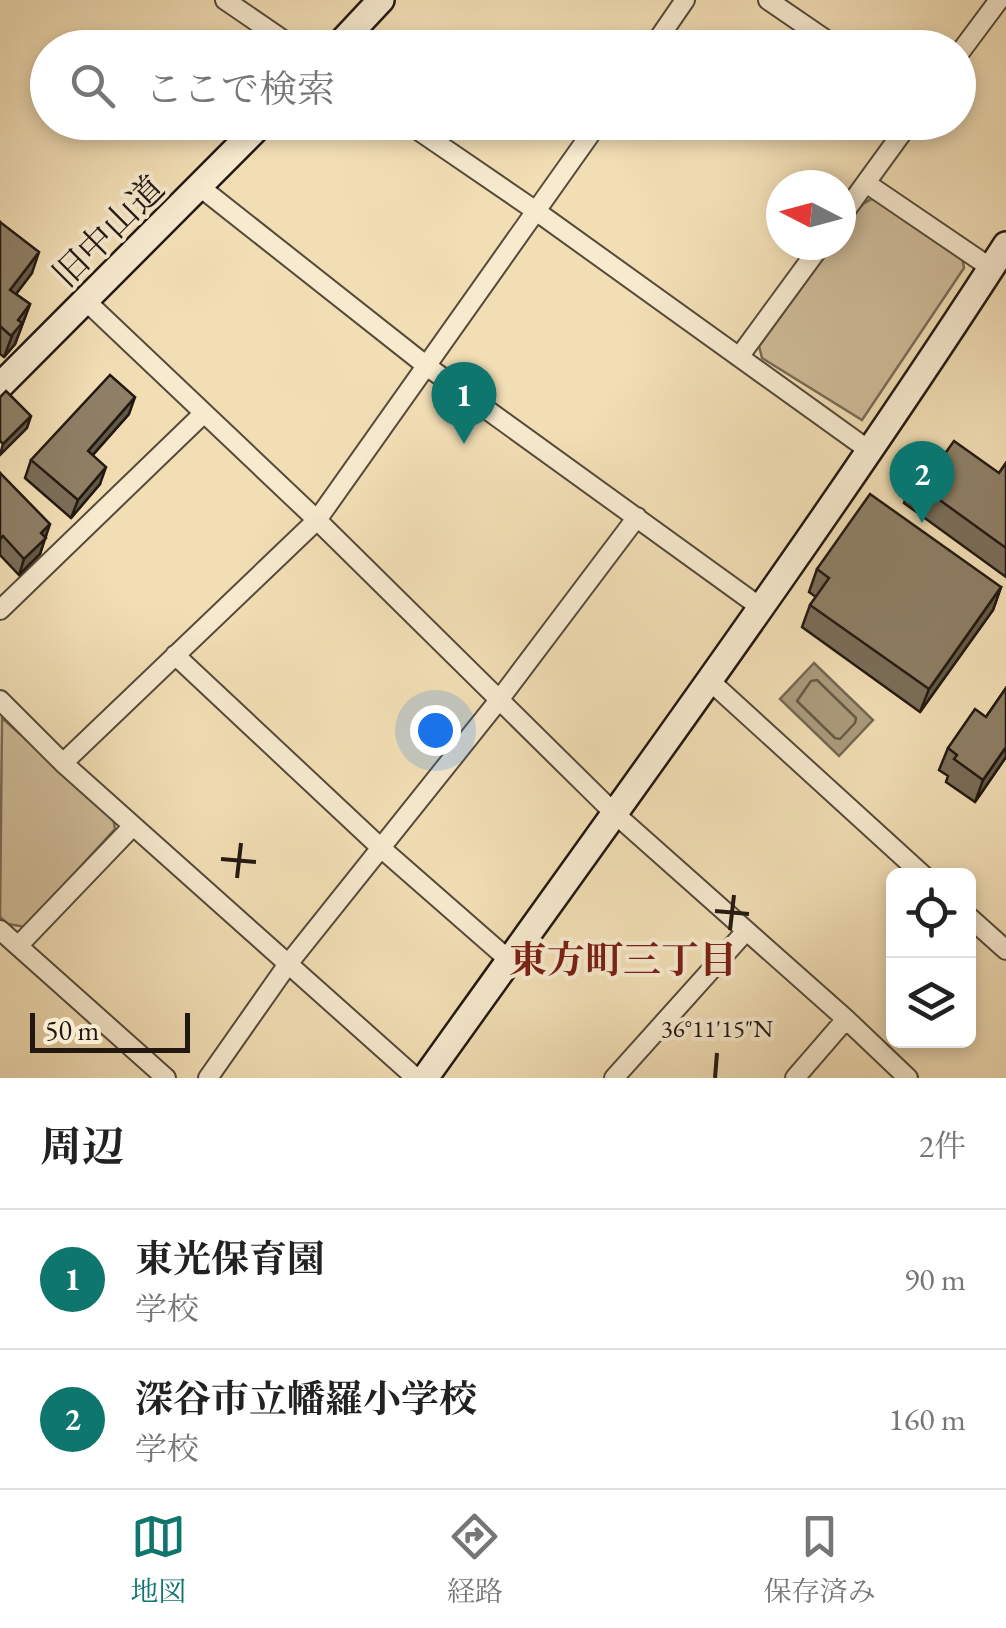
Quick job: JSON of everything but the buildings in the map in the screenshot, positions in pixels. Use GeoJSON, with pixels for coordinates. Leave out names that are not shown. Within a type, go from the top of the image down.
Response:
{"type":"FeatureCollection","features":[{"type":"Feature","properties":{"kind":"street"},"geometry":{"type":"LineString","coordinates":[[225,0],[269,30]]}},
{"type":"Feature","properties":{"kind":"street"},"geometry":{"type":"LineString","coordinates":[[353,30],[381,0]]}},
{"type":"Feature","properties":{"kind":"street"},"geometry":{"type":"LineString","coordinates":[[664,30],[685,0]]}},
{"type":"Feature","properties":{"kind":"street"},"geometry":{"type":"LineString","coordinates":[[768,0],[812,30]]}},
{"type":"Feature","properties":{"kind":"street"},"geometry":{"type":"LineString","coordinates":[[976,31],[999,0]]}},
{"type":"Feature","properties":{"kind":"street","name":"旧中山道"},"geometry":{"type":"LineString","coordinates":[[0,386],[246,140]]}},
{"type":"Feature","properties":{"kind":"street"},"geometry":{"type":"LineString","coordinates":[[432,140],[870,451]]}},
{"type":"Feature","properties":{"kind":"street"},"geometry":{"type":"LineString","coordinates":[[63,763],[317,520],[586,140]]}},
{"type":"Feature","properties":{"kind":"street"},"geometry":{"type":"LineString","coordinates":[[856,196],[897,140]]}},
{"type":"Feature","properties":{"kind":"street"},"geometry":{"type":"LineString","coordinates":[[866,182],[991,268]]}},
{"type":"Feature","properties":{"kind":"street"},"geometry":{"type":"LineString","coordinates":[[200,188],[428,366],[760,607]]}},
{"type":"Feature","properties":{"kind":"street"},"geometry":{"type":"LineString","coordinates":[[425,1078],[710,681],[870,451],[1006,245]]}},
{"type":"Feature","properties":{"kind":"street"},"geometry":{"type":"LineString","coordinates":[[739,357],[809,260]]}},
{"type":"Feature","properties":{"kind":"street"},"geometry":{"type":"LineString","coordinates":[[86,302],[317,520],[614,813],[908,1078]]}},
{"type":"Feature","properties":{"kind":"street"},"geometry":{"type":"LineString","coordinates":[[0,610],[204,413]]}},
{"type":"Feature","properties":{"kind":"street"},"geometry":{"type":"LineString","coordinates":[[208,1078],[288,964],[500,700],[637,517]]}},
{"type":"Feature","properties":{"kind":"street"},"geometry":{"type":"LineString","coordinates":[[176,655],[381,848],[509,960]]}},
{"type":"Feature","properties":{"kind":"street"},"geometry":{"type":"LineString","coordinates":[[710,681],[915,868]]}},
{"type":"Feature","properties":{"kind":"street"},"geometry":{"type":"LineString","coordinates":[[0,700],[63,763],[416,1078]]}},
{"type":"Feature","properties":{"kind":"street"},"geometry":{"type":"LineString","coordinates":[[18,946],[133,826]]}},
{"type":"Feature","properties":{"kind":"street"},"geometry":{"type":"LineString","coordinates":[[976,923],[1006,950]]}},
{"type":"Feature","properties":{"kind":"street"},"geometry":{"type":"LineString","coordinates":[[0,930],[166,1078]]}},
{"type":"Feature","properties":{"kind":"street"},"geometry":{"type":"LineString","coordinates":[[614,1078],[746,931]]}},
{"type":"Feature","properties":{"kind":"street"},"geometry":{"type":"LineString","coordinates":[[794,1078],[846,1019]]}},
{"type":"Feature","properties":{"kind":"shaded area"},"geometry":{"type":"Polygon","coordinates":[[[875,198],[962,256],[964,268],[862,420],[762,358],[759,346],[822,260],[856,260],[856,213],[875,198]]]}},
{"type":"Feature","properties":{"kind":"shaded area"},"geometry":{"type":"Polygon","coordinates":[[[2,718],[113,817],[115,829],[25,927],[8,924],[0,917],[2,718]]]}},
{"type":"Feature","properties":{"kind":"water"},"geometry":{"type":"Polygon","coordinates":[[[814,663],[873,720],[839,756],[780,699],[814,663]]]}},
{"type":"Feature","properties":{"kind":"place","name":"東光保育園"},"geometry":{"type":"Point","coordinates":[464,444]}},
{"type":"Feature","properties":{"kind":"place","name":"深谷市立幡羅小学校"},"geometry":{"type":"Point","coordinates":[922,523]}},
{"type":"Feature","properties":{"kind":"district","name":"東方町三丁目"},"geometry":{"type":"Point","coordinates":[623,959]}}]}
